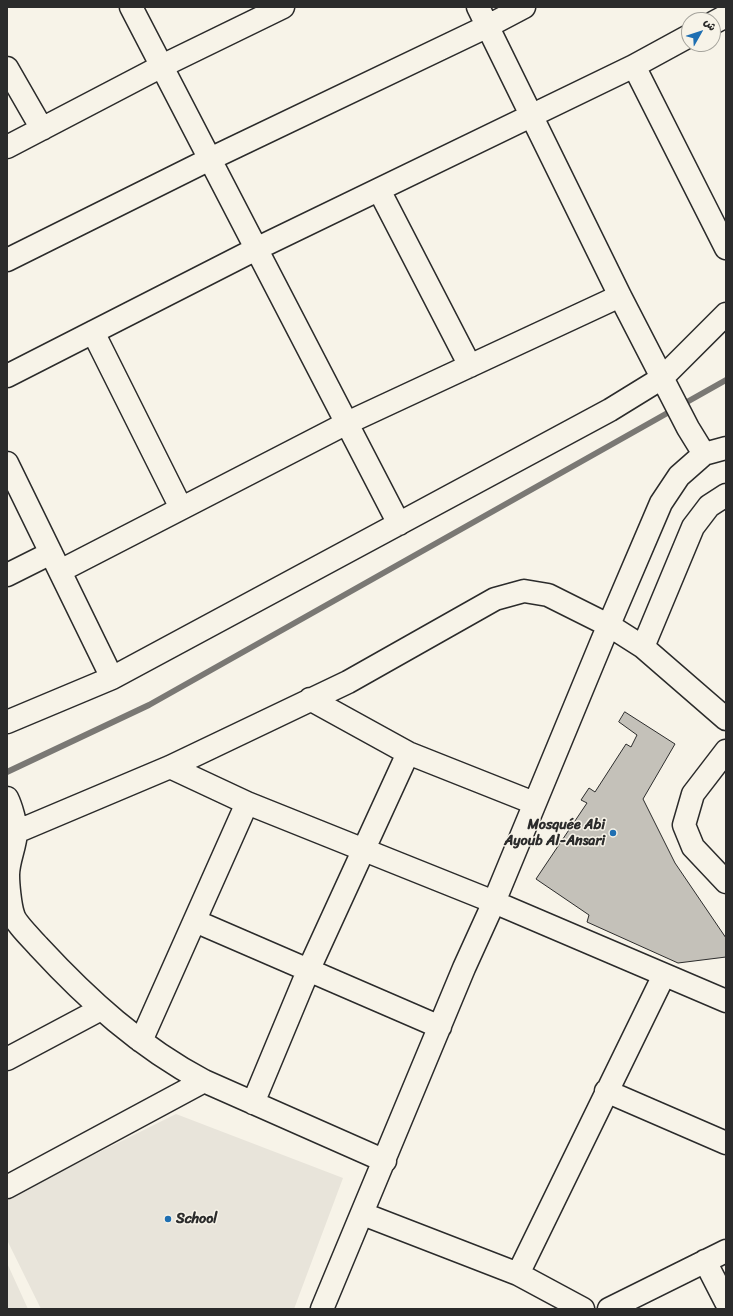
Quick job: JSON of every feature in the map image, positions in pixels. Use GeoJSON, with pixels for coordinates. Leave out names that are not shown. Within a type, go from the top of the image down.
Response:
{"type":"FeatureCollection","features":[{"type":"Feature","properties":{"kind":"street"},"geometry":{"type":"LineString","coordinates":[[131,7],[399,524]]}},
{"type":"Feature","properties":{"kind":"street"},"geometry":{"type":"LineString","coordinates":[[7,147],[162,66],[283,7]]}},
{"type":"Feature","properties":{"kind":"street"},"geometry":{"type":"LineString","coordinates":[[7,260],[210,159],[483,16],[524,7]]}},
{"type":"Feature","properties":{"kind":"street"},"geometry":{"type":"LineString","coordinates":[[483,16],[620,296],[688,428],[704,454]]}},
{"type":"Feature","properties":{"kind":"street"},"geometry":{"type":"LineString","coordinates":[[7,376],[256,249],[634,66],[681,40]]}},
{"type":"Feature","properties":{"kind":"street"},"geometry":{"type":"LineString","coordinates":[[634,66],[726,248]]}},
{"type":"Feature","properties":{"kind":"street"},"geometry":{"type":"LineString","coordinates":[[7,68],[42,128]]}},
{"type":"Feature","properties":{"kind":"street"},"geometry":{"type":"LineString","coordinates":[[379,190],[470,366]]}},
{"type":"Feature","properties":{"kind":"street"},"geometry":{"type":"LineString","coordinates":[[7,575],[55,562],[181,508],[347,423],[620,296]]}},
{"type":"Feature","properties":{"kind":"street"},"geometry":{"type":"LineString","coordinates":[[7,722],[112,678],[664,382],[726,314]]}},
{"type":"Feature","properties":{"kind":"street"},"geometry":{"type":"LineString","coordinates":[[93,332],[181,508]]}},
{"type":"Feature","properties":{"kind":"street"},"geometry":{"type":"LineString","coordinates":[[322,1309],[363,1214],[464,968],[494,902],[661,503],[679,476],[704,454],[726,448]]}},
{"type":"Feature","properties":{"kind":"street"},"geometry":{"type":"LineString","coordinates":[[7,463],[112,678]]}},
{"type":"Feature","properties":{"kind":"street"},"geometry":{"type":"LineString","coordinates":[[643,647],[693,527],[709,506],[726,495]]}},
{"type":"Feature","properties":{"kind":"street"},"geometry":{"type":"LineString","coordinates":[[16,832],[170,767],[348,682],[495,599],[524,591],[548,595],[610,626],[643,647],[726,719]]}},
{"type":"Feature","properties":{"kind":"street"},"geometry":{"type":"LineString","coordinates":[[310,699],[408,753],[534,804]]}},
{"type":"Feature","properties":{"kind":"street"},"geometry":{"type":"LineString","coordinates":[[726,751],[693,794],[684,825],[693,847],[726,882]]}},
{"type":"Feature","properties":{"kind":"street"},"geometry":{"type":"LineString","coordinates":[[253,1103],[308,971],[408,753]]}},
{"type":"Feature","properties":{"kind":"street"},"geometry":{"type":"LineString","coordinates":[[170,767],[247,803],[494,902],[726,1001]]}},
{"type":"Feature","properties":{"kind":"street"},"geometry":{"type":"LineString","coordinates":[[9,801],[16,832],[8,874],[10,917],[70,980],[101,1009],[141,1041],[164,1058],[204,1081],[385,1161]]}},
{"type":"Feature","properties":{"kind":"street"},"geometry":{"type":"LineString","coordinates":[[141,1041],[247,803]]}},
{"type":"Feature","properties":{"kind":"street"},"geometry":{"type":"LineString","coordinates":[[194,921],[440,1027]]}},
{"type":"Feature","properties":{"kind":"street"},"geometry":{"type":"LineString","coordinates":[[518,1274],[664,975]]}},
{"type":"Feature","properties":{"kind":"street"},"geometry":{"type":"LineString","coordinates":[[7,1059],[101,1009]]}},
{"type":"Feature","properties":{"kind":"street"},"geometry":{"type":"LineString","coordinates":[[7,1187],[204,1081]]}},
{"type":"Feature","properties":{"kind":"street"},"geometry":{"type":"LineString","coordinates":[[606,1092],[726,1143]]}},
{"type":"Feature","properties":{"kind":"street"},"geometry":{"type":"LineString","coordinates":[[363,1214],[518,1274],[582,1309]]}},
{"type":"Feature","properties":{"kind":"street"},"geometry":{"type":"LineString","coordinates":[[609,1309],[726,1251]]}},
{"type":"Feature","properties":{"kind":"street"},"geometry":{"type":"LineString","coordinates":[[705,1261],[726,1302]]}},
{"type":"Feature","properties":{"kind":"shaded area","name":"School"},"geometry":{"type":"Polygon","coordinates":[[[176,1114],[343,1178],[294,1309],[41,1309],[7,1240],[7,1198],[176,1114]]]}},
{"type":"Feature","properties":{"kind":"shaded area"},"geometry":{"type":"Polygon","coordinates":[[[7,1263],[28,1309],[7,1309],[7,1263]]]}},
{"type":"Feature","properties":{"kind":"building","name":"Mosquée Abi Ayoub Al-Ansari"},"geometry":{"type":"Polygon","coordinates":[[[625,712],[675,744],[643,799],[675,863],[726,938],[726,957],[678,963],[587,922],[589,915],[536,879],[587,803],[581,800],[589,788],[595,792],[626,744],[631,747],[637,735],[619,722],[625,712]]]}},
{"type":"Feature","properties":{"kind":"waterway"},"geometry":{"type":"LineString","coordinates":[[7,772],[149,705],[726,380]]}},
{"type":"Feature","properties":{"kind":"place","name":"Mosquée Abi Ayoub Al-Ansari"},"geometry":{"type":"Point","coordinates":[613,833]}},
{"type":"Feature","properties":{"kind":"place","name":"School"},"geometry":{"type":"Point","coordinates":[168,1219]}}]}
